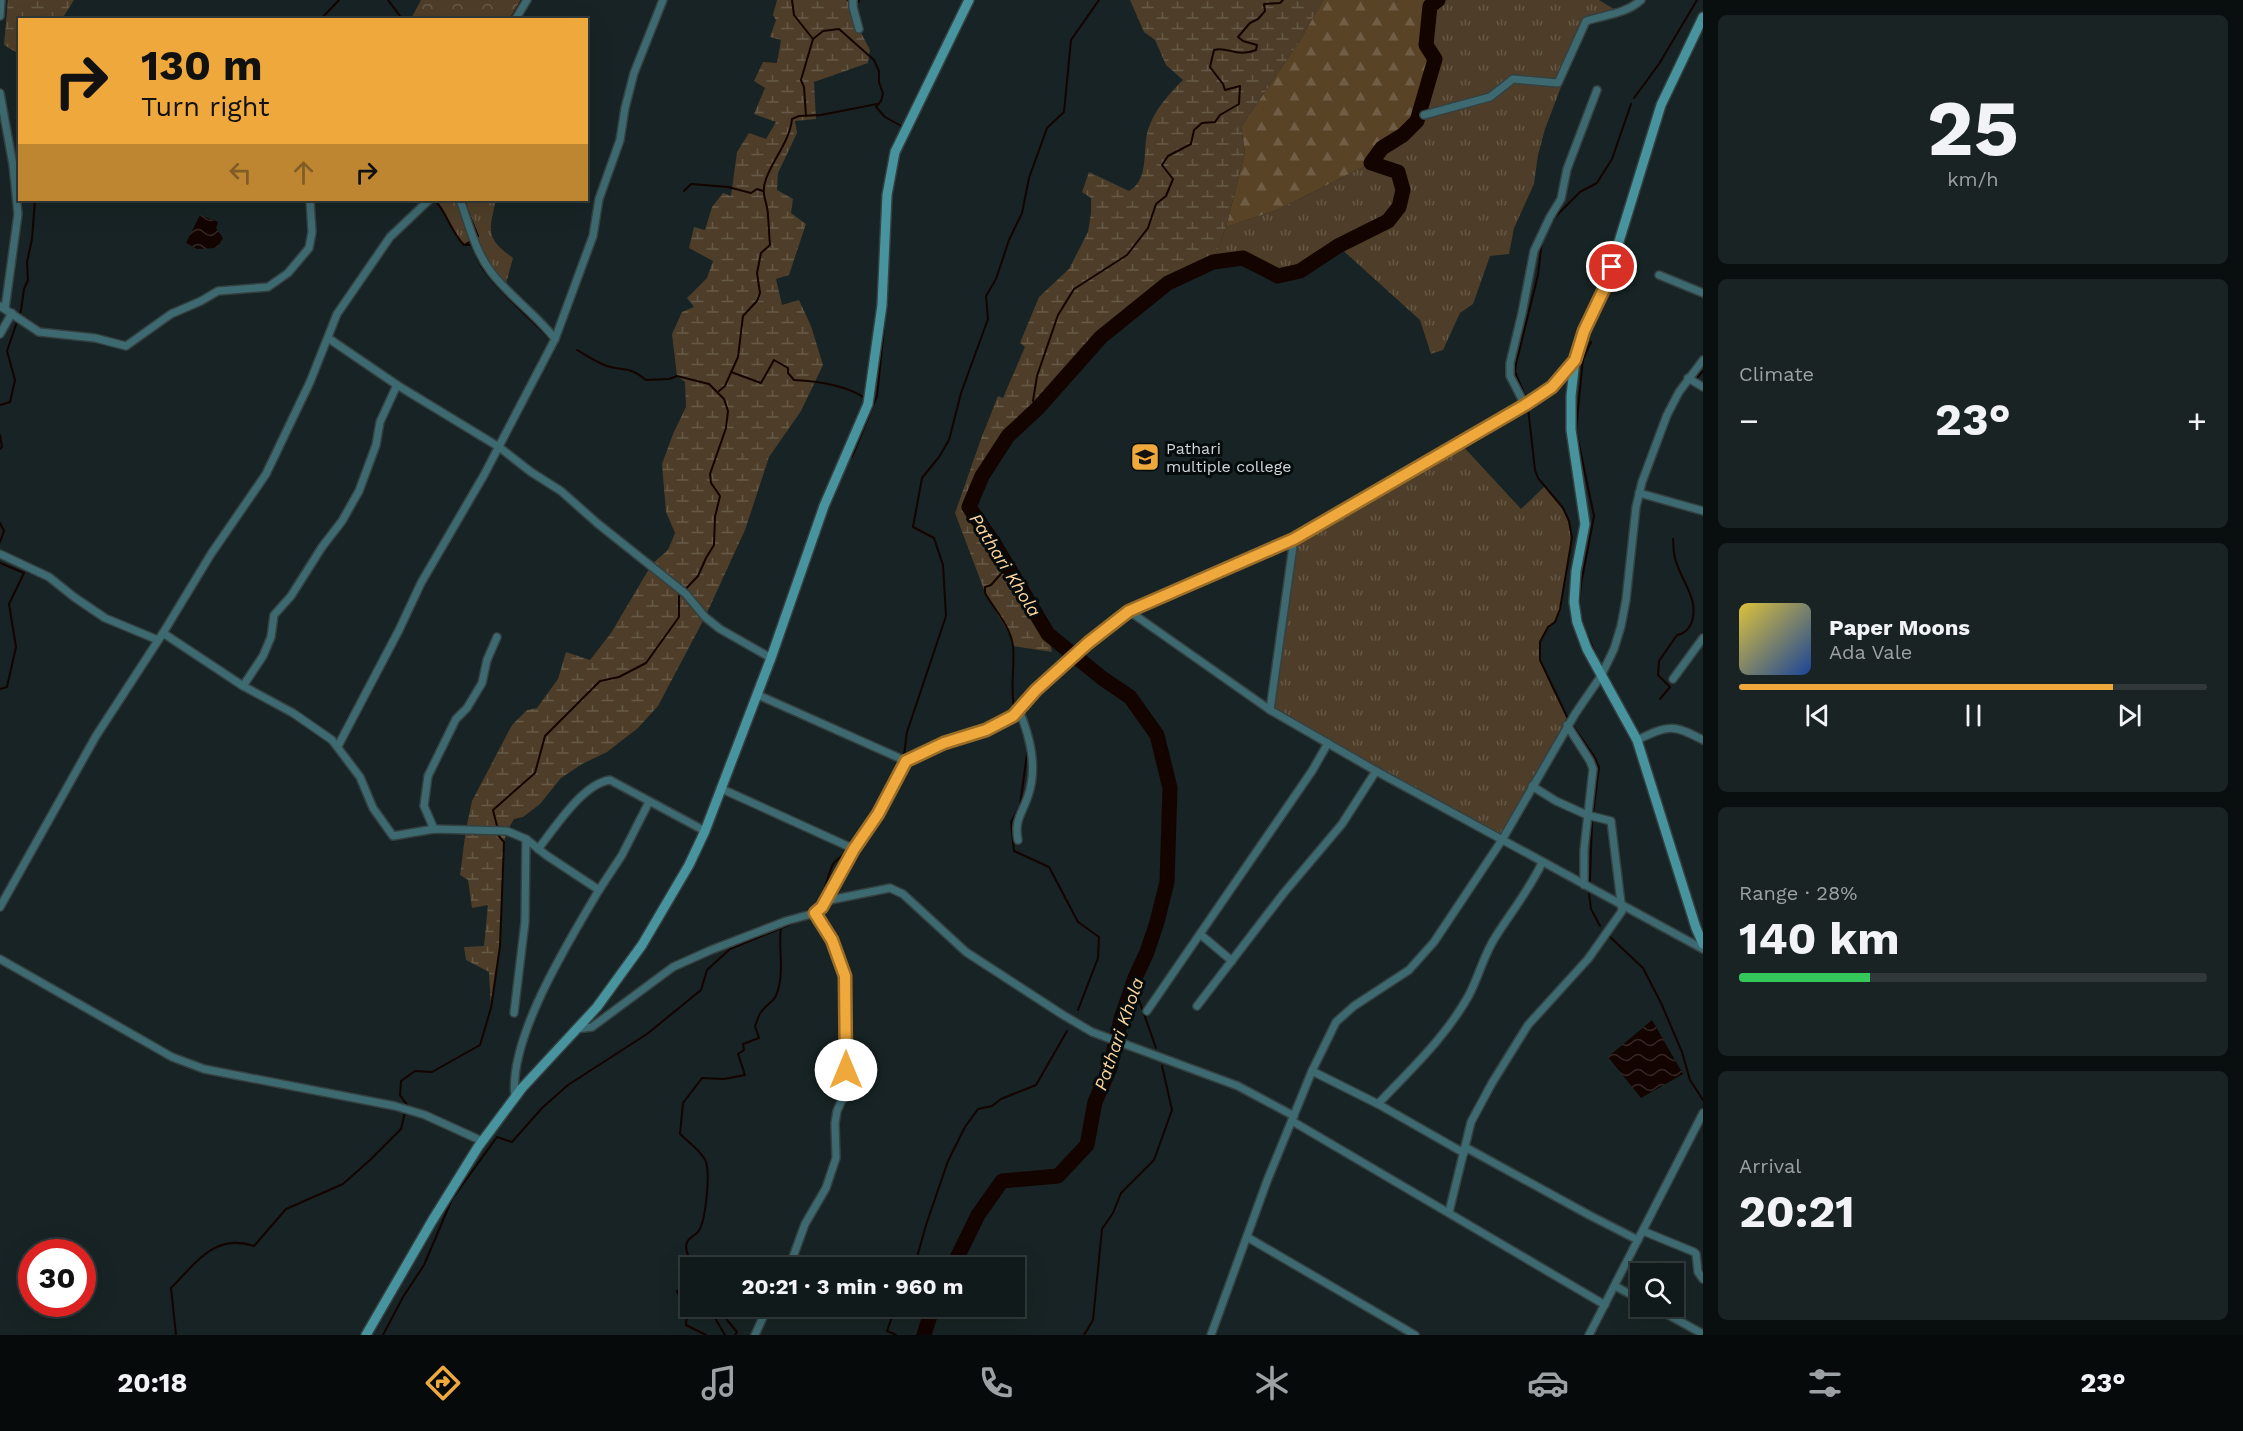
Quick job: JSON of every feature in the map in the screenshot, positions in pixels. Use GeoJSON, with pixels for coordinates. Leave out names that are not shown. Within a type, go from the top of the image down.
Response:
{"type":"FeatureCollection","features":[{"type":"Feature","properties":{"kind":"street"},"geometry":{"type":"LineString","coordinates":[[0,15],[1,0]]}},
{"type":"Feature","properties":{"kind":"street"},"geometry":{"type":"LineString","coordinates":[[516,18],[527,0]]}},
{"type":"Feature","properties":{"kind":"street"},"geometry":{"type":"LineString","coordinates":[[338,746],[421,583],[484,475],[555,339],[593,236],[599,199],[620,140],[634,73],[663,0]]}},
{"type":"Feature","properties":{"kind":"street"},"geometry":{"type":"LineString","coordinates":[[853,0],[859,29]]}},
{"type":"Feature","properties":{"kind":"street"},"geometry":{"type":"LineString","coordinates":[[366,1335],[432,1221],[482,1141],[514,1097],[597,1007],[642,945],[689,866],[705,831],[758,695],[824,506],[868,404],[882,305],[887,195],[895,152],[969,0]]}},
{"type":"Feature","properties":{"kind":"street"},"geometry":{"type":"LineString","coordinates":[[1424,115],[1490,97],[1514,79],[1557,83],[1586,21],[1619,12],[1634,6],[1641,0]]}},
{"type":"Feature","properties":{"kind":"street"},"geometry":{"type":"LineString","coordinates":[[1703,17],[1660,108],[1605,287],[1584,331],[1575,360],[1571,396],[1571,430],[1585,525],[1576,571],[1574,602],[1577,622],[1587,649],[1637,740],[1703,944]]}},
{"type":"Feature","properties":{"kind":"street"},"geometry":{"type":"LineString","coordinates":[[1525,405],[1510,376],[1510,363],[1534,251],[1544,228],[1562,199],[1567,169],[1597,90]]}},
{"type":"Feature","properties":{"kind":"street"},"geometry":{"type":"LineString","coordinates":[[0,93],[13,165],[18,214],[6,309],[0,334]]}},
{"type":"Feature","properties":{"kind":"street"},"geometry":{"type":"LineString","coordinates":[[6,309],[39,332],[95,338],[126,346],[171,314],[218,291],[267,287],[288,273],[309,248],[312,232],[310,201]]}},
{"type":"Feature","properties":{"kind":"street"},"geometry":{"type":"LineString","coordinates":[[0,907],[96,736],[211,554],[266,474],[310,382],[337,314],[390,237],[428,201]]}},
{"type":"Feature","properties":{"kind":"street"},"geometry":{"type":"LineString","coordinates":[[460,201],[476,243],[490,271],[529,313],[547,328],[555,339]]}},
{"type":"Feature","properties":{"kind":"street"},"geometry":{"type":"LineString","coordinates":[[1659,275],[1703,293]]}},
{"type":"Feature","properties":{"kind":"street"},"geometry":{"type":"LineString","coordinates":[[328,338],[398,385],[499,447],[561,491],[597,523],[684,592],[720,629],[771,658]]}},
{"type":"Feature","properties":{"kind":"street"},"geometry":{"type":"LineString","coordinates":[[576,1029],[592,1027],[673,967],[786,921],[815,913],[825,901],[854,849],[878,814],[906,761],[944,743],[986,730],[1013,716],[1036,690],[1088,643],[1129,611],[1294,539],[1525,405],[1552,387],[1575,360]]}},
{"type":"Feature","properties":{"kind":"street"},"geometry":{"type":"LineString","coordinates":[[1211,1335],[1267,1180],[1312,1071],[1336,1022],[1354,1006],[1409,969],[1420,958],[1474,884],[1575,714],[1601,676],[1614,649],[1621,626],[1639,493],[1667,415],[1688,378],[1703,360]]}},
{"type":"Feature","properties":{"kind":"street"},"geometry":{"type":"LineString","coordinates":[[1688,378],[1703,387]]}},
{"type":"Feature","properties":{"kind":"street"},"geometry":{"type":"LineString","coordinates":[[243,686],[263,656],[271,637],[274,615],[291,596],[322,547],[342,521],[359,491],[376,445],[380,422],[398,385]]}},
{"type":"Feature","properties":{"kind":"street"},"geometry":{"type":"LineString","coordinates":[[1639,493],[1703,511]]}},
{"type":"Feature","properties":{"kind":"street"},"geometry":{"type":"LineString","coordinates":[[1270,710],[1294,539]]}},
{"type":"Feature","properties":{"kind":"street"},"geometry":{"type":"LineString","coordinates":[[0,554],[49,578],[105,618],[158,640]]}},
{"type":"Feature","properties":{"kind":"street"},"geometry":{"type":"LineString","coordinates":[[1129,611],[1270,710],[1376,771],[1703,949]]}},
{"type":"Feature","properties":{"kind":"street"},"geometry":{"type":"LineString","coordinates":[[163,633],[243,686],[293,713],[338,746],[360,777],[373,808],[393,836],[434,829],[507,831],[526,839],[599,890]]}},
{"type":"Feature","properties":{"kind":"street"},"geometry":{"type":"LineString","coordinates":[[434,829],[424,806],[428,776],[456,719],[467,708],[482,682],[487,660],[497,638]]}},
{"type":"Feature","properties":{"kind":"street"},"geometry":{"type":"LineString","coordinates":[[1672,679],[1703,638]]}},
{"type":"Feature","properties":{"kind":"street"},"geometry":{"type":"LineString","coordinates":[[758,695],[906,761]]}},
{"type":"Feature","properties":{"kind":"street"},"geometry":{"type":"LineString","coordinates":[[1018,840],[1016,825],[1028,797],[1032,771],[1031,743],[1019,710]]}},
{"type":"Feature","properties":{"kind":"street"},"geometry":{"type":"LineString","coordinates":[[1568,726],[1590,760],[1593,769],[1584,850],[1584,885]]}},
{"type":"Feature","properties":{"kind":"street"},"geometry":{"type":"LineString","coordinates":[[1637,740],[1673,727],[1680,728],[1703,740]]}},
{"type":"Feature","properties":{"kind":"street"},"geometry":{"type":"LineString","coordinates":[[1148,1011],[1312,771],[1328,743]]}},
{"type":"Feature","properties":{"kind":"street"},"geometry":{"type":"LineString","coordinates":[[1197,1006],[1283,894],[1342,824],[1376,771]]}},
{"type":"Feature","properties":{"kind":"street"},"geometry":{"type":"LineString","coordinates":[[538,849],[579,799],[604,781],[610,780],[705,831]]}},
{"type":"Feature","properties":{"kind":"street"},"geometry":{"type":"LineString","coordinates":[[1449,1212],[1471,1122],[1481,1101],[1528,1025],[1588,959],[1620,916],[1622,904],[1611,821],[1587,816],[1532,786]]}},
{"type":"Feature","properties":{"kind":"street"},"geometry":{"type":"LineString","coordinates":[[722,789],[854,849]]}},
{"type":"Feature","properties":{"kind":"street"},"geometry":{"type":"LineString","coordinates":[[514,1097],[513,1083],[517,1060],[529,1024],[560,955],[622,855],[649,802]]}},
{"type":"Feature","properties":{"kind":"street"},"geometry":{"type":"LineString","coordinates":[[514,1013],[525,922],[526,839]]}},
{"type":"Feature","properties":{"kind":"street"},"geometry":{"type":"LineString","coordinates":[[1378,1104],[1430,1049],[1453,1020],[1469,994],[1495,937],[1525,896],[1542,862]]}},
{"type":"Feature","properties":{"kind":"street"},"geometry":{"type":"LineString","coordinates":[[825,901],[890,888],[903,894],[966,952],[1092,1032],[1238,1086],[1605,1305]]}},
{"type":"Feature","properties":{"kind":"street"},"geometry":{"type":"LineString","coordinates":[[793,1257],[805,1224],[826,1188],[836,1158],[837,1111],[844,1095],[846,1070],[845,976],[832,940],[815,913]]}},
{"type":"Feature","properties":{"kind":"street"},"geometry":{"type":"LineString","coordinates":[[1200,934],[1232,961]]}},
{"type":"Feature","properties":{"kind":"street"},"geometry":{"type":"LineString","coordinates":[[0,959],[172,1057],[204,1069],[395,1106],[456,1127],[482,1141]]}},
{"type":"Feature","properties":{"kind":"street"},"geometry":{"type":"LineString","coordinates":[[1312,1071],[1638,1240]]}},
{"type":"Feature","properties":{"kind":"street"},"geometry":{"type":"LineString","coordinates":[[1589,1335],[1703,1113]]}},
{"type":"Feature","properties":{"kind":"street"},"geometry":{"type":"LineString","coordinates":[[1643,1231],[1694,1252],[1698,1272],[1703,1279]]}},
{"type":"Feature","properties":{"kind":"street"},"geometry":{"type":"LineString","coordinates":[[1247,1238],[1415,1335]]}},
{"type":"Feature","properties":{"kind":"street"},"geometry":{"type":"LineString","coordinates":[[1615,1286],[1630,1294]]}},
{"type":"Feature","properties":{"kind":"street"},"geometry":{"type":"LineString","coordinates":[[754,1335],[763,1317]]}},
{"type":"Feature","properties":{"kind":"street"},"geometry":{"type":"LineString","coordinates":[[1672,1317],[1703,1334]]}},
{"type":"Feature","properties":{"kind":"green space"},"geometry":{"type":"Polygon","coordinates":[[[8,0],[74,0],[63,18],[18,18],[18,53],[4,45],[8,0]]]}},
{"type":"Feature","properties":{"kind":"green space"},"geometry":{"type":"Polygon","coordinates":[[[421,0],[527,0],[517,18],[412,17],[421,0]]]}},
{"type":"Feature","properties":{"kind":"green space"},"geometry":{"type":"Polygon","coordinates":[[[777,0],[846,0],[853,7],[859,29],[870,50],[868,63],[814,82],[816,119],[795,121],[797,133],[778,173],[777,190],[793,199],[791,213],[806,224],[789,275],[776,279],[782,305],[799,300],[811,326],[823,365],[801,411],[769,457],[745,530],[705,617],[658,706],[638,728],[607,752],[582,764],[561,778],[540,804],[523,817],[514,819],[507,831],[504,842],[500,946],[491,1008],[489,972],[466,960],[464,947],[484,946],[488,905],[472,908],[468,880],[460,875],[472,801],[512,725],[527,710],[537,708],[558,679],[566,652],[590,660],[611,633],[652,564],[668,550],[675,533],[666,512],[662,464],[686,407],[685,382],[677,376],[672,334],[682,312],[694,307],[687,298],[707,278],[713,261],[689,248],[694,227],[705,230],[712,207],[723,193],[731,196],[737,152],[749,133],[766,139],[776,122],[754,114],[765,88],[754,81],[763,62],[777,63],[781,40],[770,37],[776,20],[773,15],[777,0]]]}},
{"type":"Feature","properties":{"kind":"green space"},"geometry":{"type":"Polygon","coordinates":[[[1130,0],[1323,0],[1299,42],[1241,127],[1245,152],[1226,227],[1213,262],[1168,283],[1101,337],[1038,408],[1008,436],[982,476],[969,508],[995,545],[1048,634],[1052,652],[1013,646],[1010,635],[986,595],[955,513],[998,396],[1003,398],[1025,347],[1020,343],[1039,297],[1069,269],[1088,232],[1091,198],[1082,192],[1089,172],[1129,191],[1136,186],[1143,172],[1146,138],[1154,116],[1183,80],[1166,65],[1155,40],[1144,32],[1130,0]]]}},
{"type":"Feature","properties":{"kind":"green space"},"geometry":{"type":"Polygon","coordinates":[[[1323,0],[1438,0],[1430,6],[1426,44],[1435,59],[1417,121],[1403,135],[1382,148],[1371,163],[1277,210],[1226,227],[1245,152],[1241,127],[1299,42],[1323,0]]]}},
{"type":"Feature","properties":{"kind":"green space"},"geometry":{"type":"Polygon","coordinates":[[[1438,0],[1599,0],[1619,12],[1586,21],[1558,83],[1561,87],[1545,129],[1534,184],[1514,228],[1509,254],[1490,256],[1473,304],[1460,313],[1443,350],[1431,354],[1420,320],[1338,246],[1300,271],[1278,276],[1243,258],[1213,262],[1226,227],[1277,210],[1371,163],[1382,148],[1403,135],[1426,45],[1430,6],[1438,0]]]}},
{"type":"Feature","properties":{"kind":"green space"},"geometry":{"type":"Polygon","coordinates":[[[436,201],[496,201],[491,233],[498,245],[513,258],[505,287],[491,271],[474,239],[464,245],[436,201]]]}},
{"type":"Feature","properties":{"kind":"green space"},"geometry":{"type":"Polygon","coordinates":[[[1460,443],[1521,509],[1545,486],[1563,510],[1570,530],[1561,606],[1556,619],[1541,638],[1539,650],[1544,670],[1568,719],[1567,725],[1502,840],[1270,710],[1294,539],[1460,443]]]}},
{"type":"Feature","properties":{"kind":"water"},"geometry":{"type":"Polygon","coordinates":[[[200,215],[218,222],[216,228],[223,238],[217,248],[197,249],[186,243],[200,215]]]}},
{"type":"Feature","properties":{"kind":"water"},"geometry":{"type":"Polygon","coordinates":[[[1652,1020],[1683,1074],[1641,1098],[1608,1057],[1652,1020]]]}},
{"type":"Feature","properties":{"kind":"waterway"},"geometry":{"type":"LineString","coordinates":[[322,18],[339,0]]}},
{"type":"Feature","properties":{"kind":"waterway"},"geometry":{"type":"LineString","coordinates":[[388,0],[402,18]]}},
{"type":"Feature","properties":{"kind":"waterway"},"geometry":{"type":"LineString","coordinates":[[511,18],[522,0]]}},
{"type":"Feature","properties":{"kind":"waterway"},"geometry":{"type":"LineString","coordinates":[[792,0],[794,15],[813,39],[801,80],[804,87],[806,116]]}},
{"type":"Feature","properties":{"kind":"waterway"},"geometry":{"type":"LineString","coordinates":[[961,6],[964,0]]}},
{"type":"Feature","properties":{"kind":"waterway"},"geometry":{"type":"LineString","coordinates":[[904,755],[907,732],[946,616],[943,565],[934,538],[913,527],[922,478],[949,440],[961,393],[988,319],[986,296],[996,279],[1009,240],[1022,213],[1029,178],[1047,128],[1064,112],[1071,40],[1099,0]]}},
{"type":"Feature","properties":{"kind":"waterway"},"geometry":{"type":"LineString","coordinates":[[1038,408],[1033,401],[1037,376],[1058,315],[1074,289],[1127,255],[1148,228],[1156,204],[1166,196],[1173,179],[1162,165],[1168,156],[1191,144],[1194,130],[1202,123],[1215,122],[1220,115],[1239,104],[1240,86],[1225,90],[1210,67],[1214,50],[1224,49],[1243,53],[1256,50],[1257,45],[1238,37],[1265,11],[1264,4],[1280,3],[1283,0]]}},
{"type":"Feature","properties":{"kind":"waterway","name":"Pathari Khola"},"geometry":{"type":"LineString","coordinates":[[957,1257],[978,1215],[1002,1181],[1058,1176],[1087,1145],[1095,1102],[1110,1068],[1121,1019],[1147,952],[1167,882],[1170,788],[1157,735],[1130,697],[1102,678],[1048,634],[995,545],[969,507],[982,476],[1008,436],[1038,408],[1101,337],[1168,283],[1213,262],[1243,258],[1278,276],[1300,271],[1338,246],[1388,221],[1399,207],[1403,190],[1398,172],[1371,163],[1382,148],[1403,135],[1417,121],[1435,59],[1426,45],[1430,6],[1438,0]]}},
{"type":"Feature","properties":{"kind":"waterway"},"geometry":{"type":"LineString","coordinates":[[1634,98],[1659,64],[1697,0]]}},
{"type":"Feature","properties":{"kind":"waterway"},"geometry":{"type":"LineString","coordinates":[[813,39],[823,31],[839,29],[874,60],[879,71],[879,82],[883,94],[876,107],[885,117],[903,127]]}},
{"type":"Feature","properties":{"kind":"waterway"},"geometry":{"type":"LineString","coordinates":[[719,391],[725,386],[738,357],[743,316],[757,301],[760,293],[757,273],[761,253],[770,245],[764,185],[788,135],[792,119],[877,104]]}},
{"type":"Feature","properties":{"kind":"waterway"},"geometry":{"type":"LineString","coordinates":[[1527,400],[1515,372],[1538,275],[1542,241],[1554,218],[1580,192],[1597,183],[1612,159],[1631,104]]}},
{"type":"Feature","properties":{"kind":"waterway"},"geometry":{"type":"LineString","coordinates":[[684,191],[691,184],[728,187],[751,193],[757,189],[763,191]]}},
{"type":"Feature","properties":{"kind":"waterway"},"geometry":{"type":"LineString","coordinates":[[0,405],[10,402],[15,380],[7,351],[28,280],[27,262],[32,239],[35,201]]}},
{"type":"Feature","properties":{"kind":"waterway"},"geometry":{"type":"LineString","coordinates":[[436,201],[464,245]]}},
{"type":"Feature","properties":{"kind":"waterway"},"geometry":{"type":"LineString","coordinates":[[465,201],[478,236],[476,238]]}},
{"type":"Feature","properties":{"kind":"waterway"},"geometry":{"type":"LineString","coordinates":[[471,241],[464,245],[471,245],[486,273],[551,340]]}},
{"type":"Feature","properties":{"kind":"waterway"},"geometry":{"type":"LineString","coordinates":[[852,457],[877,396],[884,329]]}},
{"type":"Feature","properties":{"kind":"waterway"},"geometry":{"type":"LineString","coordinates":[[1591,342],[1583,359],[1576,430],[1594,516],[1579,606],[1583,625],[1595,653]]}},
{"type":"Feature","properties":{"kind":"waterway"},"geometry":{"type":"LineString","coordinates":[[497,826],[493,810],[535,773],[545,736],[600,681],[619,677],[646,663],[679,617],[679,596],[698,576],[714,545],[715,517],[720,496],[711,483],[710,474],[726,428],[728,411],[724,399],[709,384],[677,376],[669,379],[646,380],[630,371],[603,364],[577,350]]}},
{"type":"Feature","properties":{"kind":"waterway"},"geometry":{"type":"LineString","coordinates":[[731,372],[761,383],[774,360],[788,368],[788,373],[794,380],[831,385],[865,398]]}},
{"type":"Feature","properties":{"kind":"waterway"},"geometry":{"type":"LineString","coordinates":[[1696,379],[1703,371]]}},
{"type":"Feature","properties":{"kind":"waterway"},"geometry":{"type":"LineString","coordinates":[[1528,408],[1535,470],[1538,478],[1563,508],[1569,521],[1572,538],[1560,609],[1555,622],[1548,627],[1540,642],[1540,660],[1568,719]]}},
{"type":"Feature","properties":{"kind":"waterway"},"geometry":{"type":"LineString","coordinates":[[0,435],[2,447],[0,449]]}},
{"type":"Feature","properties":{"kind":"waterway"},"geometry":{"type":"LineString","coordinates":[[0,523],[4,531],[0,542]]}},
{"type":"Feature","properties":{"kind":"waterway"},"geometry":{"type":"LineString","coordinates":[[1660,699],[1670,687],[1658,675],[1659,661],[1677,635],[1683,633],[1691,624],[1693,615],[1692,598],[1674,556],[1673,539]]}},
{"type":"Feature","properties":{"kind":"waterway"},"geometry":{"type":"LineString","coordinates":[[0,563],[24,573],[9,604],[16,647],[7,687],[0,689]]}},
{"type":"Feature","properties":{"kind":"waterway"},"geometry":{"type":"LineString","coordinates":[[1007,567],[991,585],[985,587],[985,593],[1006,625],[1012,639],[1014,707]]}},
{"type":"Feature","properties":{"kind":"waterway"},"geometry":{"type":"LineString","coordinates":[[1018,718],[1026,741]]}},
{"type":"Feature","properties":{"kind":"waterway"},"geometry":{"type":"LineString","coordinates":[[1571,723],[1599,767],[1593,814]]}},
{"type":"Feature","properties":{"kind":"waterway"},"geometry":{"type":"LineString","coordinates":[[1028,746],[1020,806],[1011,822],[1014,851],[1049,867],[1078,922],[1099,937],[1098,958],[1078,1010]]}},
{"type":"Feature","properties":{"kind":"waterway"},"geometry":{"type":"LineString","coordinates":[[856,841],[879,804],[888,781],[900,763]]}},
{"type":"Feature","properties":{"kind":"waterway"},"geometry":{"type":"LineString","coordinates":[[1590,881],[1592,822]]}},
{"type":"Feature","properties":{"kind":"waterway"},"geometry":{"type":"LineString","coordinates":[[407,1105],[400,1095],[401,1081],[415,1071],[432,1072],[480,1045],[491,1008],[500,946],[504,842],[498,835]]}},
{"type":"Feature","properties":{"kind":"waterway"},"geometry":{"type":"LineString","coordinates":[[804,912],[816,904],[833,864],[847,852]]}},
{"type":"Feature","properties":{"kind":"waterway"},"geometry":{"type":"LineString","coordinates":[[1589,893],[1591,909],[1600,926]]}},
{"type":"Feature","properties":{"kind":"waterway"},"geometry":{"type":"LineString","coordinates":[[383,1335],[403,1297],[424,1265],[452,1199],[497,1137],[512,1142],[542,1108],[568,1085],[647,1034],[701,990],[707,970],[730,949],[796,922]]}},
{"type":"Feature","properties":{"kind":"waterway"},"geometry":{"type":"LineString","coordinates":[[689,1257],[686,1246],[689,1239],[701,1227],[708,1177],[706,1162],[702,1154],[680,1134],[683,1103],[702,1078],[724,1079],[745,1075],[738,1054],[744,1050],[743,1044],[759,1038],[755,1026],[758,1017],[774,999],[779,986],[781,928]]}},
{"type":"Feature","properties":{"kind":"waterway"},"geometry":{"type":"LineString","coordinates":[[1609,936],[1643,968],[1682,1052],[1690,1080],[1703,1100]]}},
{"type":"Feature","properties":{"kind":"waterway"},"geometry":{"type":"LineString","coordinates":[[1133,983],[1156,1048]]}},
{"type":"Feature","properties":{"kind":"waterway"},"geometry":{"type":"LineString","coordinates":[[917,1257],[948,1161],[965,1127],[978,1109],[992,1106],[1001,1099],[1036,1085],[1067,1031]]}},
{"type":"Feature","properties":{"kind":"waterway"},"geometry":{"type":"LineString","coordinates":[[1084,1335],[1093,1320],[1102,1229],[1113,1213],[1121,1193],[1154,1160],[1172,1110],[1162,1066]]}},
{"type":"Feature","properties":{"kind":"waterway"},"geometry":{"type":"LineString","coordinates":[[176,1335],[171,1288],[198,1260],[208,1252],[228,1243],[254,1246],[286,1209],[343,1184],[401,1129],[405,1112]]}},
{"type":"Feature","properties":{"kind":"waterway"},"geometry":{"type":"LineString","coordinates":[[677,1291],[687,1313],[686,1325],[706,1335]]}},
{"type":"Feature","properties":{"kind":"waterway"},"geometry":{"type":"LineString","coordinates":[[714,1317],[725,1335]]}},
{"type":"Feature","properties":{"kind":"waterway"},"geometry":{"type":"LineString","coordinates":[[726,1317],[737,1332],[735,1335]]}},
{"type":"Feature","properties":{"kind":"waterway"},"geometry":{"type":"LineString","coordinates":[[892,1317],[887,1331],[896,1335]]}},
{"type":"Feature","properties":{"kind":"waterway","name":"Pathari Khola"},"geometry":{"type":"LineString","coordinates":[[924,1335],[930,1317]]}},
{"type":"Feature","properties":{"kind":"place","name":"Pathari multiple college"},"geometry":{"type":"Point","coordinates":[1145,457]}},
{"type":"Feature","properties":{"kind":"route"},"geometry":{"type":"LineString","coordinates":[[846,1070],[845,976],[832,940],[815,913],[822,907],[854,849],[878,814],[906,761],[944,743],[986,730],[1013,716],[1036,690],[1088,643],[1129,611],[1294,539],[1525,405],[1552,387],[1575,360],[1584,331],[1612,267]]}}]}
